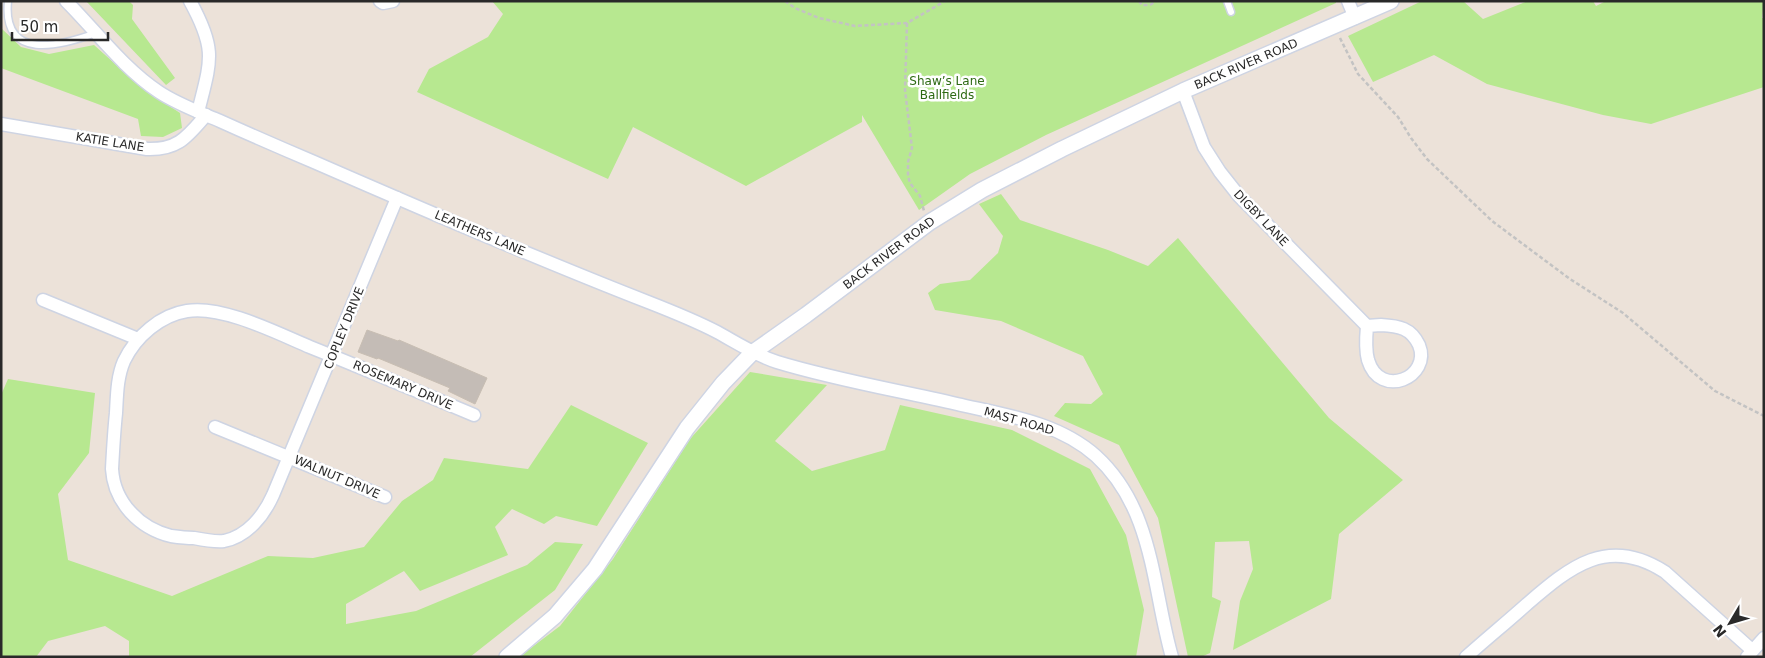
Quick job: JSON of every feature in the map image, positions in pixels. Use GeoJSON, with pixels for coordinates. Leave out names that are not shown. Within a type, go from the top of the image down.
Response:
{"type":"FeatureCollection","features":[{"type":"Feature","properties":{"kind":"street","name":"LEATHERS LANE"},"geometry":{"type":"LineString","coordinates":[[66,1],[144,80],[172,100],[580,276],[690,319],[717,332],[752,353]]}},
{"type":"Feature","properties":{"kind":"street"},"geometry":{"type":"LineString","coordinates":[[190,1],[209,42],[210,56],[202,113]]}},
{"type":"Feature","properties":{"kind":"street"},"geometry":{"type":"LineString","coordinates":[[380,1],[383,3],[393,1]]}},
{"type":"Feature","properties":{"kind":"street"},"geometry":{"type":"LineString","coordinates":[[1348,1],[1355,18]]}},
{"type":"Feature","properties":{"kind":"street","name":"BACK RIVER ROAD"},"geometry":{"type":"LineString","coordinates":[[507,657],[555,616],[595,569],[686,428],[717,390],[752,353],[930,222],[955,205],[1009,175],[1183,92],[1391,1]]}},
{"type":"Feature","properties":{"kind":"street","name":"DIGBY LANE"},"geometry":{"type":"LineString","coordinates":[[1183,92],[1204,147],[1220,172],[1239,196],[1367,326]]}},
{"type":"Feature","properties":{"kind":"street","name":"KATIE LANE"},"geometry":{"type":"LineString","coordinates":[[1,124],[146,149],[160,149],[181,142],[202,113]]}},
{"type":"Feature","properties":{"kind":"street","name":"COPLEY DRIVE"},"geometry":{"type":"LineString","coordinates":[[138,339],[124,361],[119,378],[112,469],[112,482],[116,493],[123,504],[143,523],[158,531],[179,537],[224,541],[238,535],[258,520],[267,509],[397,198]]}},
{"type":"Feature","properties":{"kind":"street"},"geometry":{"type":"LineString","coordinates":[[43,300],[138,339]]}},
{"type":"Feature","properties":{"kind":"street","name":"ROSEMARY DRIVE"},"geometry":{"type":"LineString","coordinates":[[138,339],[157,323],[186,311],[200,310],[238,318],[474,415]]}},
{"type":"Feature","properties":{"kind":"street"},"geometry":{"type":"LineString","coordinates":[[1367,326],[1394,326],[1406,329],[1415,337],[1420,350],[1420,362],[1414,372],[1405,380],[1395,383],[1384,380],[1374,373],[1368,360],[1367,326]]}},
{"type":"Feature","properties":{"kind":"street","name":"MAST ROAD"},"geometry":{"type":"LineString","coordinates":[[752,353],[775,362],[807,370],[1017,417],[1061,433],[1087,449],[1110,470],[1141,523],[1150,552],[1172,657]]}},
{"type":"Feature","properties":{"kind":"street","name":"WALNUT DRIVE"},"geometry":{"type":"LineString","coordinates":[[215,427],[385,497]]}},
{"type":"Feature","properties":{"kind":"street"},"geometry":{"type":"LineString","coordinates":[[1466,657],[1568,570],[1596,559],[1610,556],[1640,559],[1652,563],[1665,572],[1750,654],[1764,638]]}},
{"type":"Feature","properties":{"kind":"lane"},"geometry":{"type":"LineString","coordinates":[[8,1],[7,12],[13,31],[19,39],[28,44],[58,45],[96,32]]}},
{"type":"Feature","properties":{"kind":"lane"},"geometry":{"type":"LineString","coordinates":[[1227,1],[1231,12]]}},
{"type":"Feature","properties":{"kind":"path"},"geometry":{"type":"LineString","coordinates":[[785,1],[795,8],[819,18],[855,26],[907,23],[945,1]]}},
{"type":"Feature","properties":{"kind":"path"},"geometry":{"type":"LineString","coordinates":[[1139,1],[1142,5],[1156,1]]}},
{"type":"Feature","properties":{"kind":"path"},"geometry":{"type":"LineString","coordinates":[[907,23],[904,90],[912,148],[908,162],[908,176],[910,183],[920,196],[925,213]]}},
{"type":"Feature","properties":{"kind":"path"},"geometry":{"type":"LineString","coordinates":[[1340,38],[1358,74],[1398,117],[1427,159],[1492,221],[1570,279],[1623,313],[1715,391],[1764,416]]}},
{"type":"Feature","properties":{"kind":"green space"},"geometry":{"type":"Polygon","coordinates":[[[86,1],[129,1],[133,5],[132,19],[175,78],[166,85],[86,1]]]}},
{"type":"Feature","properties":{"kind":"green space","name":"Shaw’s Lane Ballfields"},"geometry":{"type":"Polygon","coordinates":[[[492,1],[1336,1],[1336,3],[1046,135],[970,174],[919,210],[862,115],[862,122],[746,186],[633,127],[608,179],[417,92],[429,69],[488,37],[503,14],[492,1]]]}},
{"type":"Feature","properties":{"kind":"green space"},"geometry":{"type":"Polygon","coordinates":[[[1422,1],[1463,1],[1483,19],[1528,1],[1593,1],[1596,6],[1606,1],[1764,1],[1762,18],[1764,18],[1764,87],[1651,124],[1603,115],[1487,84],[1434,55],[1373,82],[1348,36],[1422,1]]]}},
{"type":"Feature","properties":{"kind":"green space"},"geometry":{"type":"Polygon","coordinates":[[[1,28],[21,47],[49,54],[94,45],[142,88],[180,113],[182,128],[163,137],[141,136],[138,119],[1,68],[1,28]]]}},
{"type":"Feature","properties":{"kind":"green space"},"geometry":{"type":"Polygon","coordinates":[[[1001,194],[1020,220],[1108,250],[1148,266],[1178,238],[1329,418],[1403,480],[1339,534],[1331,599],[1233,650],[1240,601],[1253,569],[1249,541],[1215,542],[1212,597],[1221,601],[1210,653],[1201,657],[1188,657],[1158,518],[1119,445],[1054,416],[1065,403],[1091,404],[1103,394],[1083,356],[1001,321],[935,310],[928,293],[940,284],[970,280],[998,253],[1003,236],[979,204],[1001,194]]]}},
{"type":"Feature","properties":{"kind":"green space"},"geometry":{"type":"Polygon","coordinates":[[[750,372],[827,385],[775,441],[812,471],[885,450],[900,405],[1012,430],[1090,469],[1126,535],[1144,610],[1136,657],[519,657],[560,626],[613,559],[690,439],[750,372]]]}},
{"type":"Feature","properties":{"kind":"green space"},"geometry":{"type":"Polygon","coordinates":[[[8,379],[95,393],[89,453],[58,494],[68,560],[172,596],[268,556],[313,558],[364,547],[402,501],[433,480],[444,458],[528,469],[571,405],[648,443],[597,526],[556,516],[544,524],[512,509],[495,527],[508,555],[420,591],[404,571],[346,604],[346,624],[416,611],[527,565],[555,542],[583,544],[555,590],[470,657],[129,657],[129,641],[105,626],[48,641],[36,657],[1,657],[1,395],[8,379]]]}},
{"type":"Feature","properties":{"kind":"building"},"geometry":{"type":"Polygon","coordinates":[[[367,330],[399,340],[487,378],[475,404],[448,391],[450,388],[378,358],[358,352],[367,330]]]}}]}
